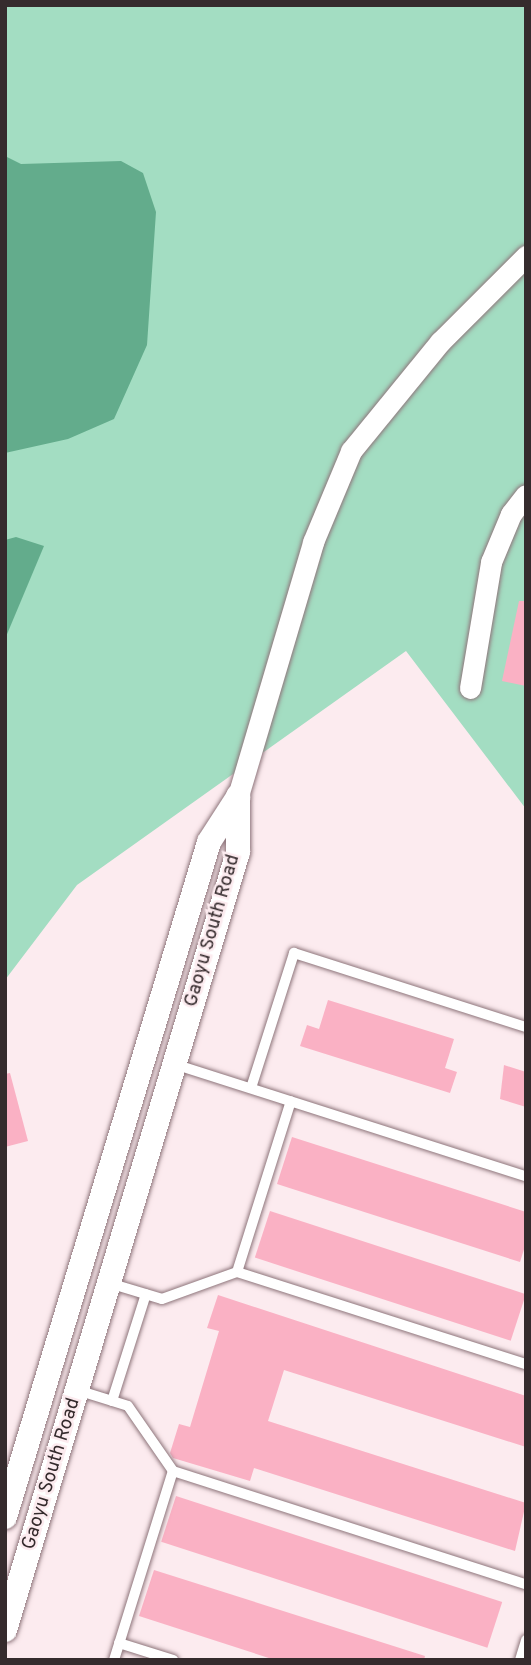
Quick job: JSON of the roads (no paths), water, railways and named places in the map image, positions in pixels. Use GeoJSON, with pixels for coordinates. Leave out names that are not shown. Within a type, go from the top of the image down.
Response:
{"type":"FeatureCollection","features":[{"type":"Feature","properties":{"kind":"street"},"geometry":{"type":"LineString","coordinates":[[238,796],[313,542],[351,451],[440,342],[526,256]]}},
{"type":"Feature","properties":{"kind":"street"},"geometry":{"type":"LineString","coordinates":[[470,688],[491,562],[511,514],[526,495]]}},
{"type":"Feature","properties":{"kind":"street","name":"Gaoyu South Road"},"geometry":{"type":"LineString","coordinates":[[5,1630],[238,852],[238,796]]}},
{"type":"Feature","properties":{"kind":"street","name":"Gaoyu South Road"},"geometry":{"type":"LineString","coordinates":[[5,1517],[209,842],[238,796]]}},
{"type":"Feature","properties":{"kind":"lane"},"geometry":{"type":"LineString","coordinates":[[251,1088],[294,953],[526,1027]]}},
{"type":"Feature","properties":{"kind":"lane"},"geometry":{"type":"LineString","coordinates":[[174,1064],[526,1176]]}},
{"type":"Feature","properties":{"kind":"lane"},"geometry":{"type":"LineString","coordinates":[[237,1272],[291,1101]]}},
{"type":"Feature","properties":{"kind":"lane"},"geometry":{"type":"LineString","coordinates":[[109,1282],[162,1299],[237,1272],[526,1364]]}},
{"type":"Feature","properties":{"kind":"lane"},"geometry":{"type":"LineString","coordinates":[[112,1401],[146,1294]]}},
{"type":"Feature","properties":{"kind":"lane"},"geometry":{"type":"LineString","coordinates":[[77,1390],[128,1406],[173,1471],[526,1584]]}},
{"type":"Feature","properties":{"kind":"lane"},"geometry":{"type":"LineString","coordinates":[[114,1660],[173,1471]]}},
{"type":"Feature","properties":{"kind":"lane"},"geometry":{"type":"LineString","coordinates":[[520,1660],[526,1640]]}},
{"type":"Feature","properties":{"kind":"lane"},"geometry":{"type":"LineString","coordinates":[[119,1643],[173,1660]]}}]}
